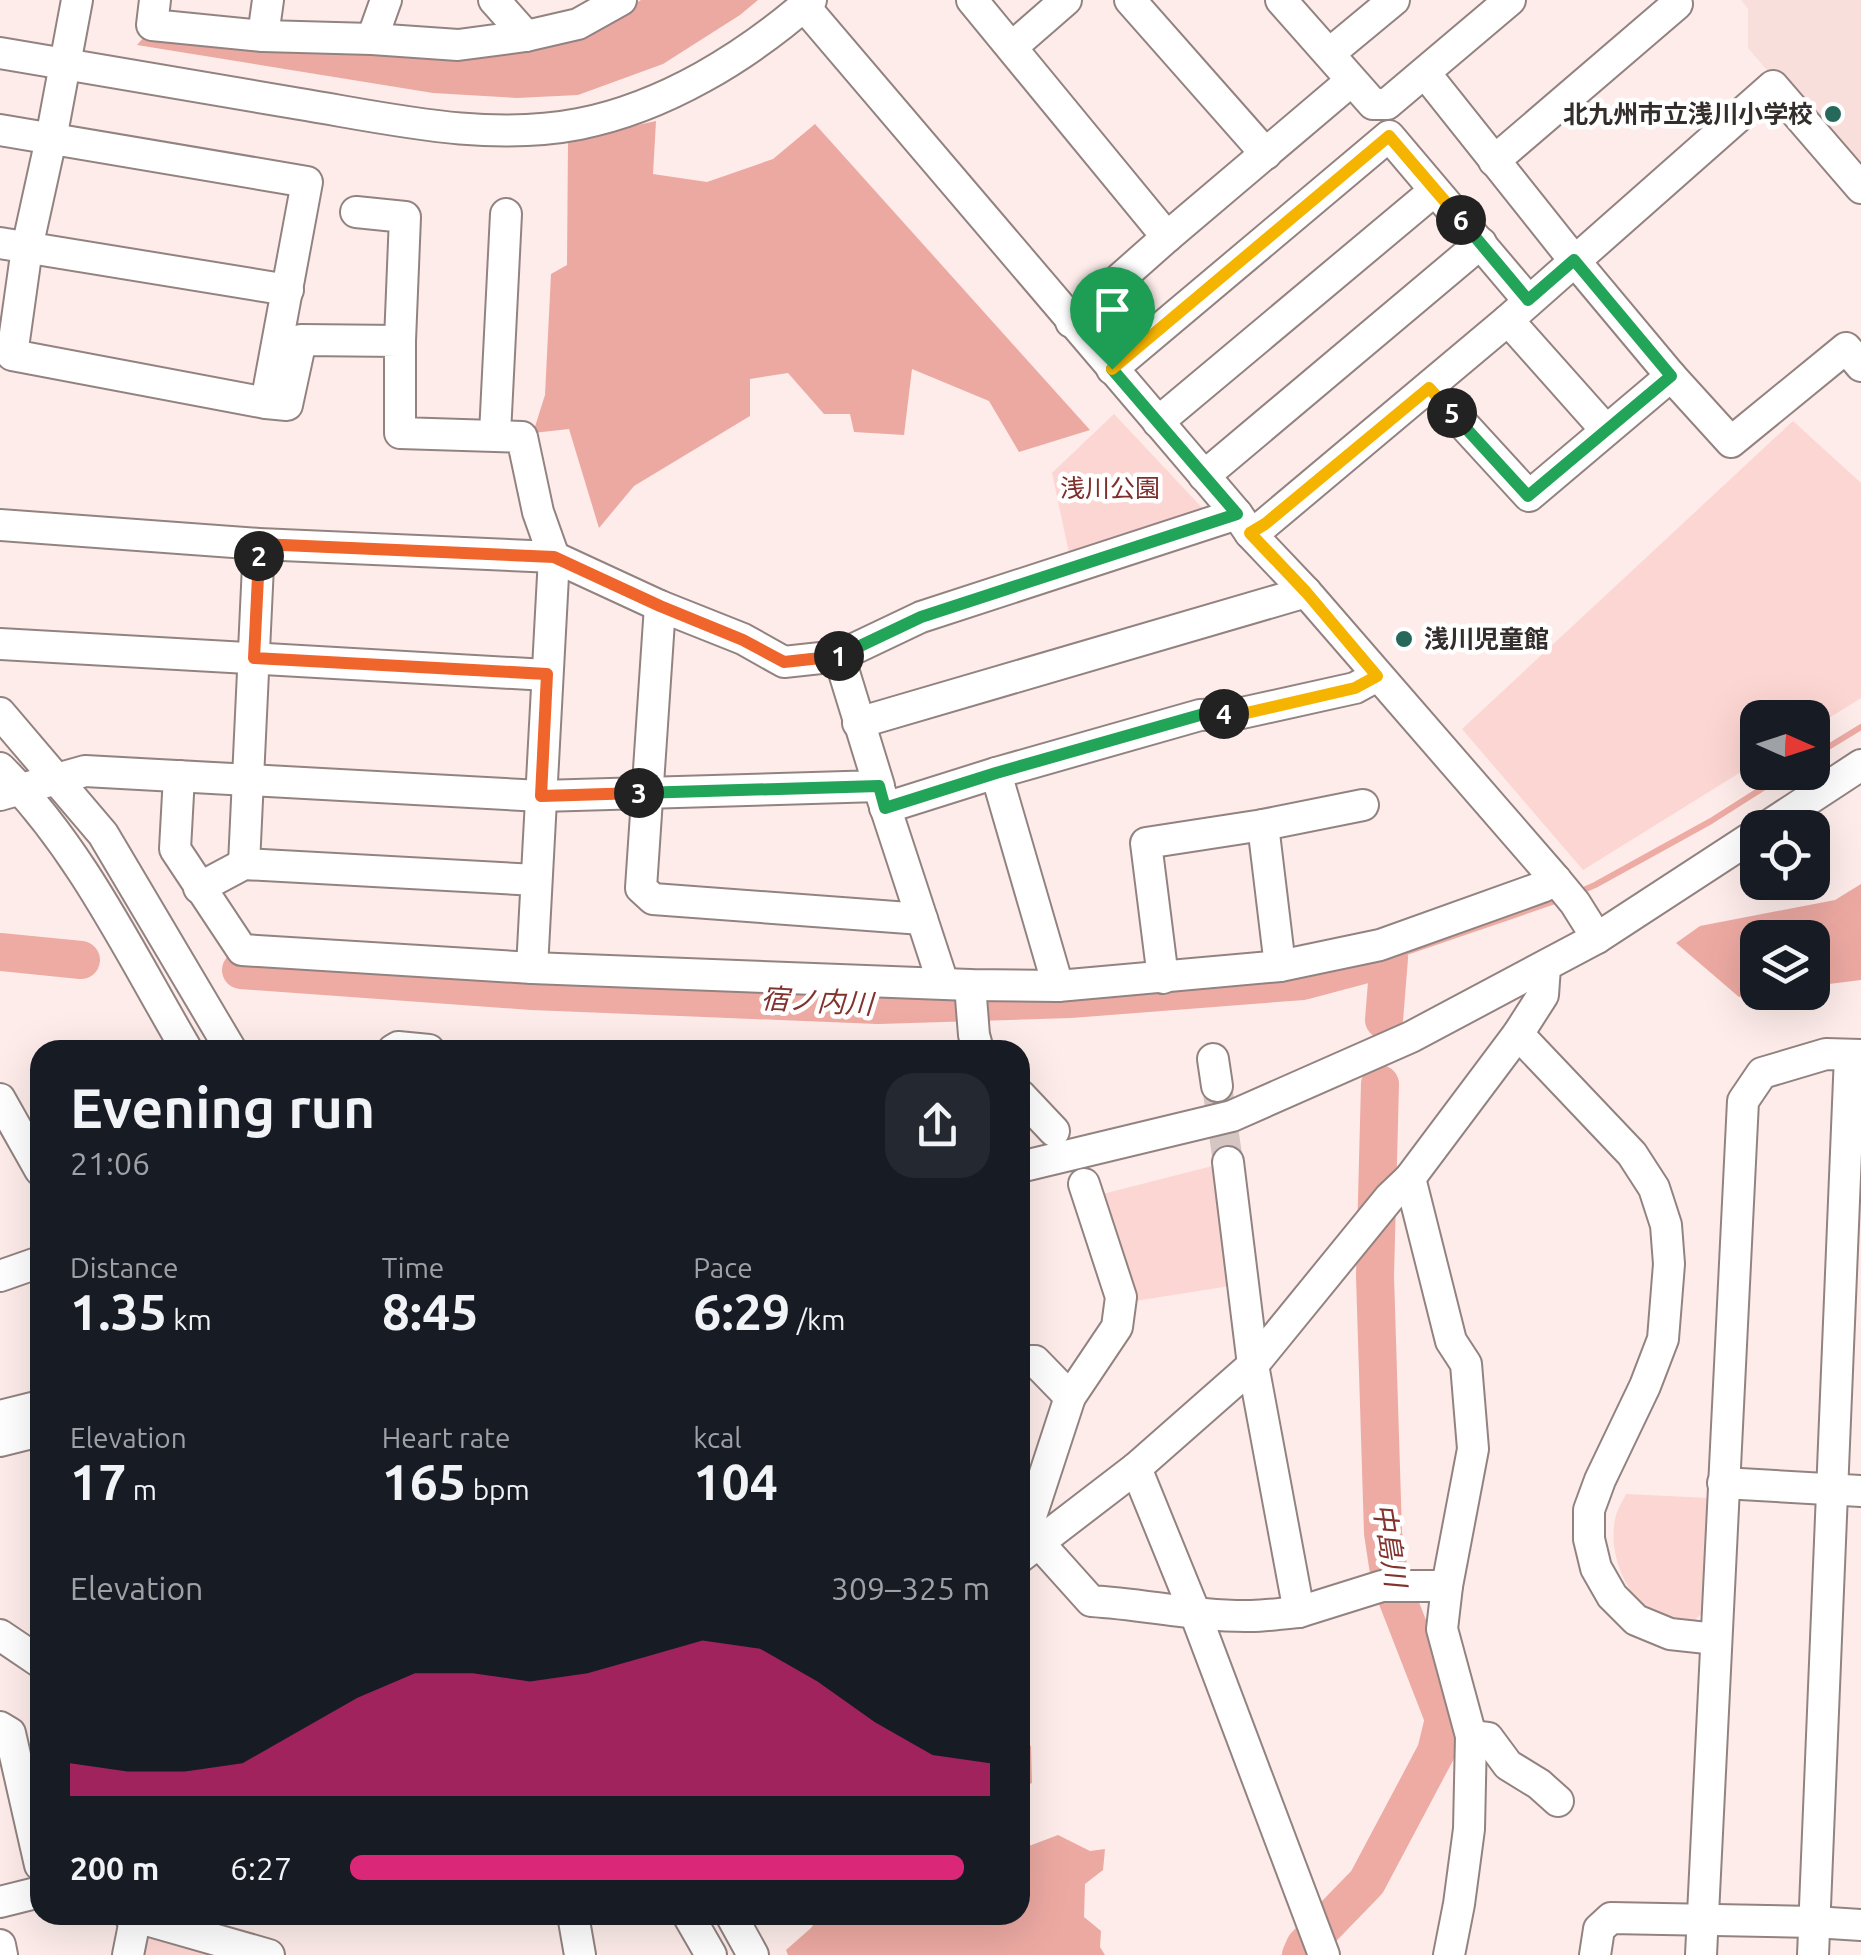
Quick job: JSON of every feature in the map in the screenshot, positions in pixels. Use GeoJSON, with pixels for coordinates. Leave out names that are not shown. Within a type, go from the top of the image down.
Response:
{"type":"FeatureCollection","features":[{"type":"Feature","properties":{"kind":"street"},"geometry":{"type":"LineString","coordinates":[[77,0],[51,139],[13,245],[6,354],[287,405],[300,340],[400,341]]}},
{"type":"Feature","properties":{"kind":"street"},"geometry":{"type":"LineString","coordinates":[[155,0],[152,25],[264,36],[458,45],[578,24],[620,0]]}},
{"type":"Feature","properties":{"kind":"street"},"geometry":{"type":"LineString","coordinates":[[264,36],[268,0]]}},
{"type":"Feature","properties":{"kind":"street"},"geometry":{"type":"LineString","coordinates":[[372,39],[386,0]]}},
{"type":"Feature","properties":{"kind":"street"},"geometry":{"type":"LineString","coordinates":[[494,0],[526,36]]}},
{"type":"Feature","properties":{"kind":"street"},"geometry":{"type":"LineString","coordinates":[[972,0],[1168,237]]}},
{"type":"Feature","properties":{"kind":"street"},"geometry":{"type":"LineString","coordinates":[[1012,47],[1066,0]]}},
{"type":"Feature","properties":{"kind":"street"},"geometry":{"type":"LineString","coordinates":[[1130,0],[1266,154]]}},
{"type":"Feature","properties":{"kind":"street"},"geometry":{"type":"LineString","coordinates":[[1282,0],[1372,104],[1386,104],[1510,0]]}},
{"type":"Feature","properties":{"kind":"street"},"geometry":{"type":"LineString","coordinates":[[1330,53],[1394,0]]}},
{"type":"Feature","properties":{"kind":"street"},"geometry":{"type":"LineString","coordinates":[[1494,160],[1677,4],[1674,0]]}},
{"type":"Feature","properties":{"kind":"street"},"geometry":{"type":"LineString","coordinates":[[0,53],[423,124],[506,130],[579,124],[659,100],[734,60],[807,3],[1071,322],[1564,889],[1597,938]]}},
{"type":"Feature","properties":{"kind":"street"},"geometry":{"type":"LineString","coordinates":[[1425,73],[1574,260],[1730,442],[1846,348],[1861,366]]}},
{"type":"Feature","properties":{"kind":"street"},"geometry":{"type":"LineString","coordinates":[[1071,322],[1352,81]]}},
{"type":"Feature","properties":{"kind":"street"},"geometry":{"type":"LineString","coordinates":[[0,525],[260,544],[554,557],[784,662],[839,656],[921,617],[1244,523],[1265,524],[1429,388],[1773,86],[1861,188]]}},
{"type":"Feature","properties":{"kind":"street"},"geometry":{"type":"LineString","coordinates":[[0,130],[307,182],[266,403]]}},
{"type":"Feature","properties":{"kind":"street"},"geometry":{"type":"LineString","coordinates":[[1112,369],[1389,136],[1481,243],[1518,310],[1605,429]]}},
{"type":"Feature","properties":{"kind":"street"},"geometry":{"type":"LineString","coordinates":[[1158,422],[1434,191]]}},
{"type":"Feature","properties":{"kind":"street"},"geometry":{"type":"LineString","coordinates":[[356,212],[415,217],[400,341],[400,432],[522,437],[538,512],[554,557],[532,968]]}},
{"type":"Feature","properties":{"kind":"street"},"geometry":{"type":"LineString","coordinates":[[495,434],[506,214]]}},
{"type":"Feature","properties":{"kind":"street"},"geometry":{"type":"LineString","coordinates":[[1204,476],[1481,243]]}},
{"type":"Feature","properties":{"kind":"street"},"geometry":{"type":"LineString","coordinates":[[13,245],[288,290]]}},
{"type":"Feature","properties":{"kind":"street"},"geometry":{"type":"LineString","coordinates":[[1429,388],[1528,496],[1671,376]]}},
{"type":"Feature","properties":{"kind":"street"},"geometry":{"type":"LineString","coordinates":[[244,864],[260,544]]}},
{"type":"Feature","properties":{"kind":"street"},"geometry":{"type":"LineString","coordinates":[[858,723],[1306,592]]}},
{"type":"Feature","properties":{"kind":"street"},"geometry":{"type":"LineString","coordinates":[[660,606],[641,888],[653,899],[922,919]]}},
{"type":"Feature","properties":{"kind":"street"},"geometry":{"type":"LineString","coordinates":[[0,644],[547,674]]}},
{"type":"Feature","properties":{"kind":"street"},"geometry":{"type":"LineString","coordinates":[[839,656],[922,919],[962,988],[975,1040]]}},
{"type":"Feature","properties":{"kind":"street"},"geometry":{"type":"LineString","coordinates":[[11,793],[84,771],[541,796],[647,792],[882,797],[996,773],[1200,715],[1242,714],[1355,688],[1377,676]]}},
{"type":"Feature","properties":{"kind":"street"},"geometry":{"type":"LineString","coordinates":[[0,713],[103,834],[225,1040]]}},
{"type":"Feature","properties":{"kind":"street"},"geometry":{"type":"LineString","coordinates":[[1793,810],[1861,764]]}},
{"type":"Feature","properties":{"kind":"street"},"geometry":{"type":"LineString","coordinates":[[0,768],[11,793],[67,845],[181,1040]]}},
{"type":"Feature","properties":{"kind":"street"},"geometry":{"type":"LineString","coordinates":[[996,773],[1058,986]]}},
{"type":"Feature","properties":{"kind":"street"},"geometry":{"type":"LineString","coordinates":[[178,776],[175,849],[242,950],[962,988],[1058,986],[1280,966],[1380,945],[1524,894],[1564,889]]}},
{"type":"Feature","properties":{"kind":"street"},"geometry":{"type":"LineString","coordinates":[[1164,978],[1146,843],[1363,805]]}},
{"type":"Feature","properties":{"kind":"street"},"geometry":{"type":"LineString","coordinates":[[1263,825],[1280,966]]}},
{"type":"Feature","properties":{"kind":"street"},"geometry":{"type":"LineString","coordinates":[[1030,1165],[1232,1116],[1411,1038],[1597,938],[1740,845]]}},
{"type":"Feature","properties":{"kind":"street"},"geometry":{"type":"LineString","coordinates":[[199,888],[244,864],[536,880]]}},
{"type":"Feature","properties":{"kind":"street"},"geometry":{"type":"LineString","coordinates":[[1030,1548],[1136,1468],[1253,1365],[1400,1187],[1518,1034],[1543,995],[1545,967]]}},
{"type":"Feature","properties":{"kind":"street"},"geometry":{"type":"LineString","coordinates":[[1518,1034],[1632,1154],[1654,1188],[1666,1224],[1669,1264],[1663,1339],[1590,1510],[1589,1538],[1596,1568],[1612,1596],[1636,1620],[1670,1634],[1716,1639]]}},
{"type":"Feature","properties":{"kind":"street"},"geometry":{"type":"LineString","coordinates":[[1701,1955],[1743,1101],[1762,1074],[1826,1054],[1856,1055],[1847,1490],[1812,1955]]}},
{"type":"Feature","properties":{"kind":"street"},"geometry":{"type":"LineString","coordinates":[[0,1099],[30,1152]]}},
{"type":"Feature","properties":{"kind":"street"},"geometry":{"type":"LineString","coordinates":[[1030,1106],[1054,1131]]}},
{"type":"Feature","properties":{"kind":"street"},"geometry":{"type":"LineString","coordinates":[[1228,1162],[1253,1365],[1298,1612]]}},
{"type":"Feature","properties":{"kind":"street"},"geometry":{"type":"LineString","coordinates":[[1030,1519],[1070,1397],[1117,1327],[1121,1297],[1084,1184]]}},
{"type":"Feature","properties":{"kind":"street"},"geometry":{"type":"LineString","coordinates":[[1400,1187],[1451,1341],[1478,1360],[1473,1449],[1442,1628],[1472,1736],[1468,1829],[1449,1955]]}},
{"type":"Feature","properties":{"kind":"street"},"geometry":{"type":"LineString","coordinates":[[0,1276],[30,1266]]}},
{"type":"Feature","properties":{"kind":"street"},"geometry":{"type":"LineString","coordinates":[[1030,1361],[1035,1361],[1070,1397]]}},
{"type":"Feature","properties":{"kind":"street"},"geometry":{"type":"LineString","coordinates":[[0,1416],[30,1408]]}},
{"type":"Feature","properties":{"kind":"street"},"geometry":{"type":"LineString","coordinates":[[0,1440],[30,1433]]}},
{"type":"Feature","properties":{"kind":"street"},"geometry":{"type":"LineString","coordinates":[[1136,1468],[1323,1951]]}},
{"type":"Feature","properties":{"kind":"street"},"geometry":{"type":"LineString","coordinates":[[1723,1482],[1847,1490]]}},
{"type":"Feature","properties":{"kind":"street"},"geometry":{"type":"LineString","coordinates":[[1030,1550],[1092,1600],[1195,1613],[1251,1616],[1298,1612],[1394,1585],[1447,1586]]}},
{"type":"Feature","properties":{"kind":"street"},"geometry":{"type":"LineString","coordinates":[[0,1635],[30,1655]]}},
{"type":"Feature","properties":{"kind":"street"},"geometry":{"type":"LineString","coordinates":[[0,1727],[10,1733],[12,1798],[30,1841]]}},
{"type":"Feature","properties":{"kind":"street"},"geometry":{"type":"LineString","coordinates":[[1472,1736],[1488,1738],[1508,1765],[1558,1801]]}},
{"type":"Feature","properties":{"kind":"street"},"geometry":{"type":"LineString","coordinates":[[0,1902],[30,1894]]}},
{"type":"Feature","properties":{"kind":"street"},"geometry":{"type":"LineString","coordinates":[[1595,1955],[1599,1929],[1612,1918],[1861,1925]]}},
{"type":"Feature","properties":{"kind":"street"},"geometry":{"type":"LineString","coordinates":[[128,1955],[132,1925]]}},
{"type":"Feature","properties":{"kind":"street"},"geometry":{"type":"LineString","coordinates":[[161,1925],[234,1949],[269,1955]]}},
{"type":"Feature","properties":{"kind":"street"},"geometry":{"type":"LineString","coordinates":[[575,1925],[580,1955]]}},
{"type":"Feature","properties":{"kind":"street"},"geometry":{"type":"LineString","coordinates":[[694,1925],[711,1955]]}},
{"type":"Feature","properties":{"kind":"street"},"geometry":{"type":"LineString","coordinates":[[736,1925],[753,1955]]}},
{"type":"Feature","properties":{"kind":"street"},"geometry":{"type":"LineString","coordinates":[[0,1944],[2,1955]]}},
{"type":"Feature","properties":{"kind":"shaded area"},"geometry":{"type":"Polygon","coordinates":[[[641,0],[758,0],[663,64],[578,95],[517,98],[433,93],[137,45],[144,37],[368,51],[597,25],[641,0]]]}},
{"type":"Feature","properties":{"kind":"shaded area","name":"北九州市立浅川小学校"},"geometry":{"type":"Polygon","coordinates":[[[1741,0],[1861,0],[1861,180],[1748,48],[1748,9],[1741,0]]]}},
{"type":"Feature","properties":{"kind":"shaded area"},"geometry":{"type":"Polygon","coordinates":[[[656,121],[653,174],[707,182],[773,159],[815,124],[1090,430],[1019,452],[989,401],[912,369],[904,435],[854,432],[850,414],[824,414],[788,373],[750,379],[750,416],[634,486],[599,528],[569,429],[533,433],[545,395],[551,274],[567,265],[568,140],[656,121]]]}},
{"type":"Feature","properties":{"kind":"shaded area"},"geometry":{"type":"Polygon","coordinates":[[[1861,884],[1861,980],[1830,984],[1830,920],[1740,920],[1740,997],[1676,943],[1700,926],[1835,900],[1861,884]]]}},
{"type":"Feature","properties":{"kind":"shaded area"},"geometry":{"type":"Polygon","coordinates":[[[1058,1835],[1090,1851],[1105,1849],[1103,1870],[1085,1884],[1084,1917],[1101,1931],[1100,1947],[1105,1955],[788,1955],[786,1950],[811,1928],[1030,1925],[1030,1846],[1058,1835]]]}},
{"type":"Feature","properties":{"kind":"green space","name":"浅川公園"},"geometry":{"type":"Polygon","coordinates":[[[1114,414],[1206,512],[1069,553],[1052,473],[1114,414]]]}},
{"type":"Feature","properties":{"kind":"green space"},"geometry":{"type":"Polygon","coordinates":[[[1793,421],[1861,483],[1861,698],[1830,717],[1830,700],[1740,700],[1740,773],[1583,870],[1462,729],[1793,421]]]}},
{"type":"Feature","properties":{"kind":"green space"},"geometry":{"type":"Polygon","coordinates":[[[1220,1164],[1236,1285],[1135,1301],[1095,1196],[1220,1164]]]}},
{"type":"Feature","properties":{"kind":"green space"},"geometry":{"type":"Polygon","coordinates":[[[1626,1494],[1709,1498],[1704,1612],[1691,1623],[1653,1612],[1626,1582],[1616,1556],[1614,1528],[1626,1494]]]}},
{"type":"Feature","properties":{"kind":"green space"},"geometry":{"type":"Polygon","coordinates":[[[142,1929],[223,1955],[139,1955],[142,1929]]]}},
{"type":"Feature","properties":{"kind":"waterway"},"geometry":{"type":"LineString","coordinates":[[1830,746],[1861,727]]}},
{"type":"Feature","properties":{"kind":"waterway"},"geometry":{"type":"LineString","coordinates":[[1579,892],[1711,821],[1760,790]]}},
{"type":"Feature","properties":{"kind":"waterway"},"geometry":{"type":"LineString","coordinates":[[1389,958],[1558,900]]}},
{"type":"Feature","properties":{"kind":"waterway","name":"宿ノ内川"},"geometry":{"type":"LineString","coordinates":[[0,952],[81,960]]}},
{"type":"Feature","properties":{"kind":"waterway","name":"宿ノ内川"},"geometry":{"type":"LineString","coordinates":[[241,970],[532,991],[878,1005],[1070,999],[1303,981],[1389,958],[1384,1020]]}},
{"type":"Feature","properties":{"kind":"waterway","name":"中島川"},"geometry":{"type":"LineString","coordinates":[[1301,1955],[1305,1946],[1367,1882],[1436,1752],[1444,1719],[1397,1598],[1383,1533],[1375,1276],[1380,1084]]}},
{"type":"Feature","properties":{"kind":"tunnel"},"geometry":{"type":"LineString","coordinates":[[1217,1086],[1228,1162]]}},
{"type":"Feature","properties":{"kind":"place","name":"北九州市立浅川小学校"},"geometry":{"type":"Point","coordinates":[1833,114]}},
{"type":"Feature","properties":{"kind":"place","name":"浅川児童館"},"geometry":{"type":"Point","coordinates":[1404,639]}},
{"type":"Feature","properties":{"kind":"route"},"geometry":{"type":"LineString","coordinates":[[1389,136],[1528,300],[1574,260],[1671,376],[1528,496],[1429,388],[1250,533],[1377,676],[1355,688],[1242,714],[1200,715],[885,808],[879,786],[541,796],[547,674],[254,658],[260,544],[554,557],[784,662],[839,656],[921,617],[1237,514],[1112,369],[1389,136]]}}]}
